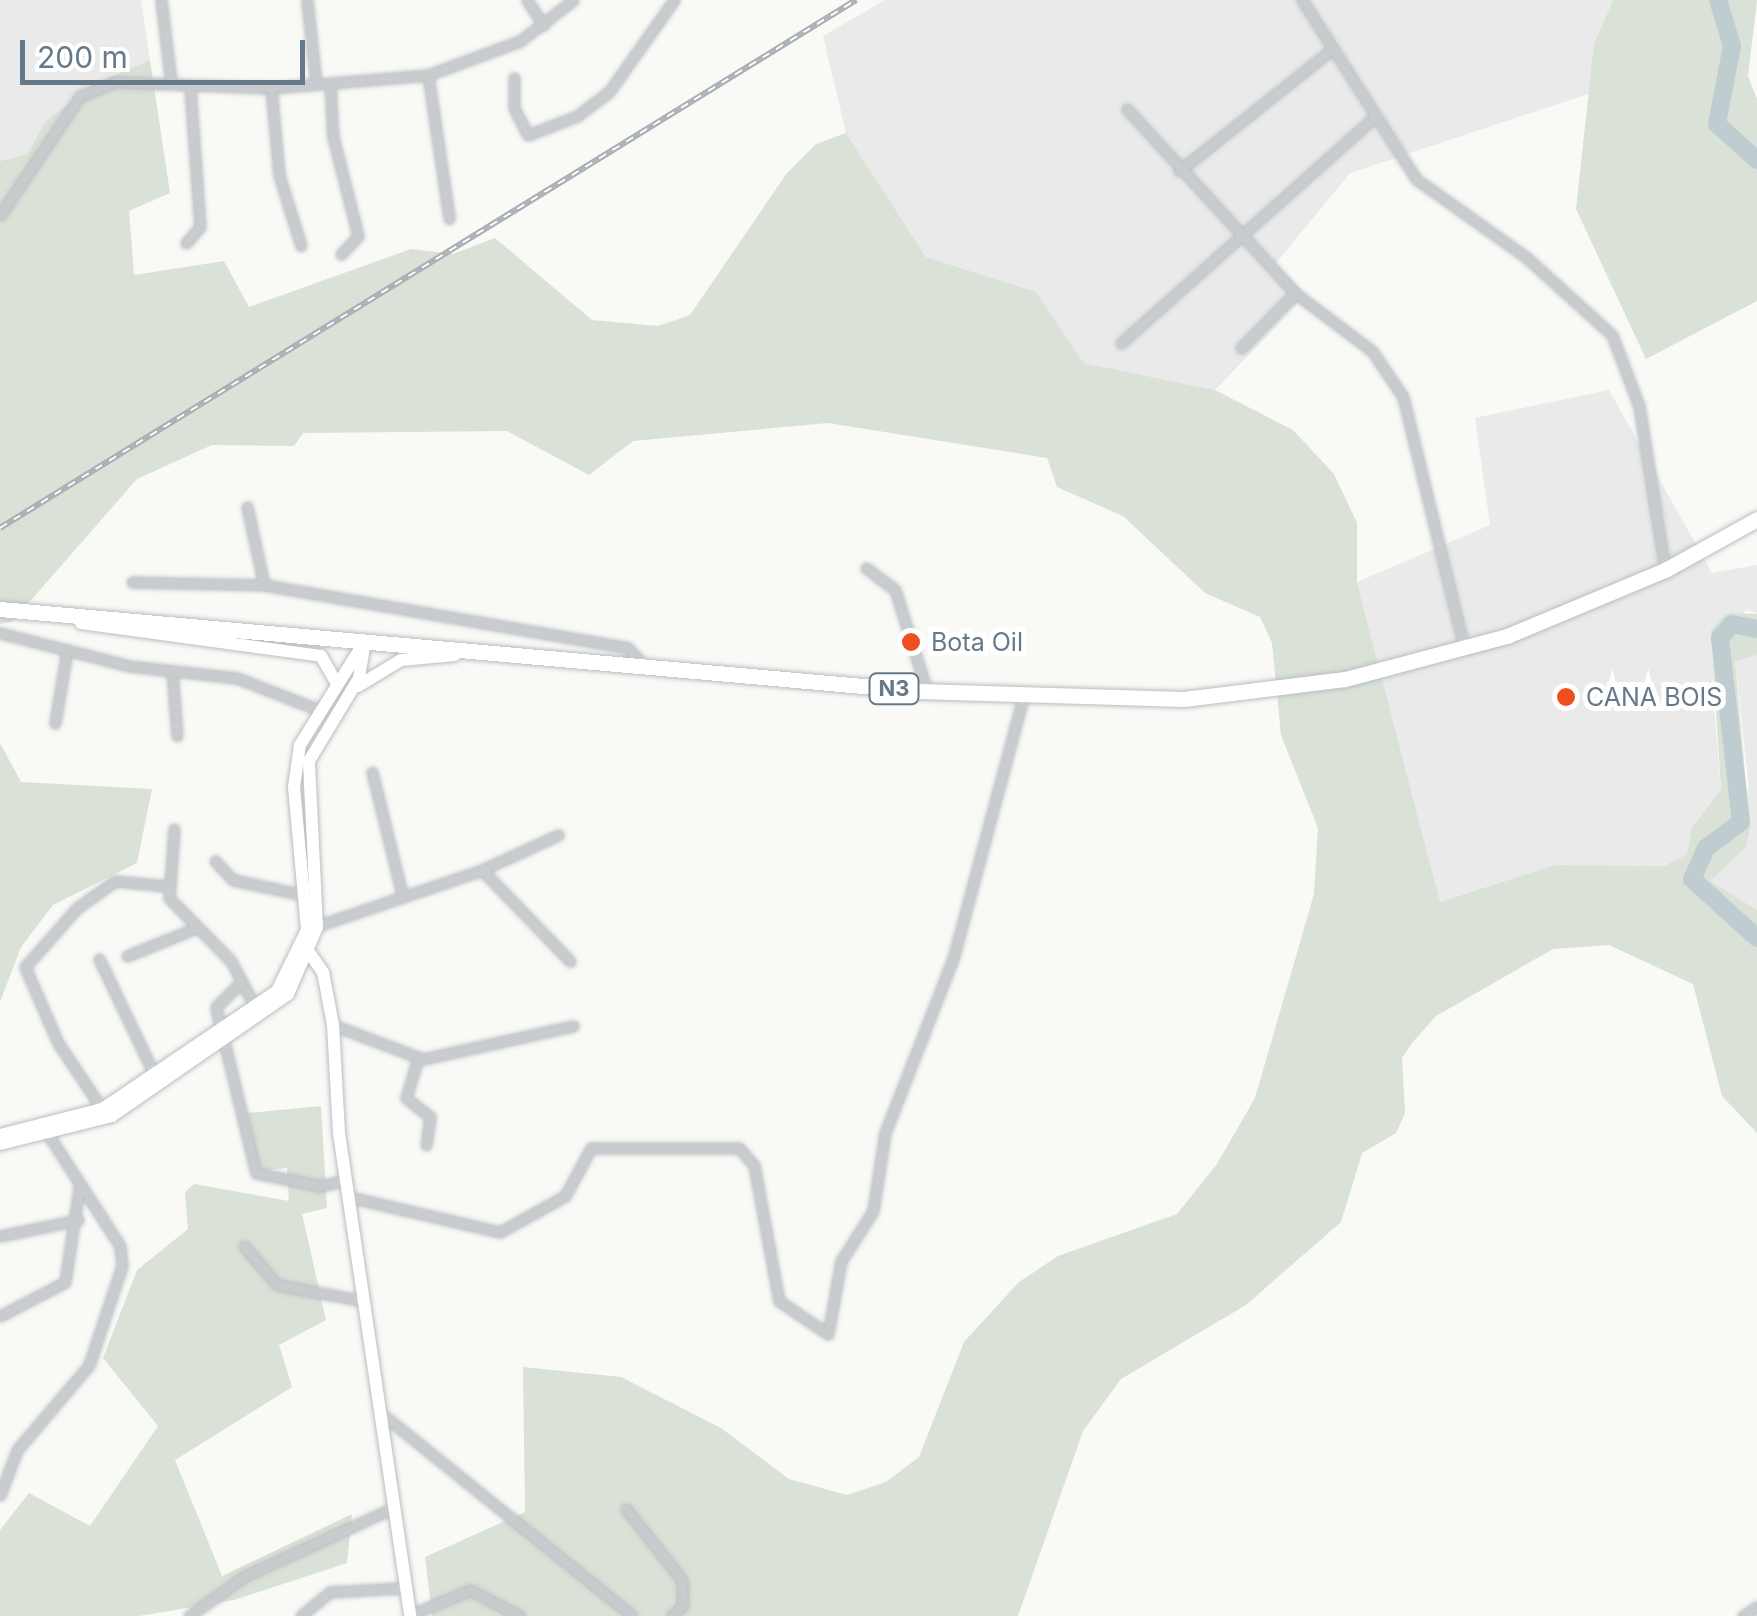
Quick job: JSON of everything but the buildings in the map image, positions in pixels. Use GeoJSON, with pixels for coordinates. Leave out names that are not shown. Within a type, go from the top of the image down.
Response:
{"type":"FeatureCollection","features":[{"type":"Feature","properties":{"kind":"highway","name":"N3"},"geometry":{"type":"LineString","coordinates":[[0,609],[927,692],[1023,698],[1238,694],[1464,648],[1665,570],[1757,519]]}},
{"type":"Feature","properties":{"kind":"street"},"geometry":{"type":"LineString","coordinates":[[161,0],[171,83]]}},
{"type":"Feature","properties":{"kind":"street"},"geometry":{"type":"LineString","coordinates":[[307,0],[316,84]]}},
{"type":"Feature","properties":{"kind":"street"},"geometry":{"type":"LineString","coordinates":[[528,0],[542,24]]}},
{"type":"Feature","properties":{"kind":"street"},"geometry":{"type":"LineString","coordinates":[[0,215],[80,96],[115,82],[271,88],[428,75],[542,24],[573,0]]}},
{"type":"Feature","properties":{"kind":"street"},"geometry":{"type":"LineString","coordinates":[[514,78],[528,135],[577,116],[609,92],[674,0]]}},
{"type":"Feature","properties":{"kind":"street"},"geometry":{"type":"LineString","coordinates":[[1302,0],[1416,180],[1527,258],[1612,335],[1639,406],[1665,570]]}},
{"type":"Feature","properties":{"kind":"street"},"geometry":{"type":"LineString","coordinates":[[1179,172],[1331,50]]}},
{"type":"Feature","properties":{"kind":"street"},"geometry":{"type":"LineString","coordinates":[[428,75],[449,218]]}},
{"type":"Feature","properties":{"kind":"street"},"geometry":{"type":"LineString","coordinates":[[330,84],[333,137],[358,236],[341,254]]}},
{"type":"Feature","properties":{"kind":"street"},"geometry":{"type":"LineString","coordinates":[[186,243],[200,227],[190,87]]}},
{"type":"Feature","properties":{"kind":"street"},"geometry":{"type":"LineString","coordinates":[[271,88],[279,174],[302,246]]}},
{"type":"Feature","properties":{"kind":"street"},"geometry":{"type":"LineString","coordinates":[[1127,109],[1179,172],[1295,292],[1372,351],[1411,410],[1464,648]]}},
{"type":"Feature","properties":{"kind":"street"},"geometry":{"type":"LineString","coordinates":[[1121,343],[1237,232],[1376,116]]}},
{"type":"Feature","properties":{"kind":"street"},"geometry":{"type":"LineString","coordinates":[[1241,348],[1295,292]]}},
{"type":"Feature","properties":{"kind":"street"},"geometry":{"type":"LineString","coordinates":[[247,507],[264,585]]}},
{"type":"Feature","properties":{"kind":"street"},"geometry":{"type":"LineString","coordinates":[[866,568],[895,590],[927,692]]}},
{"type":"Feature","properties":{"kind":"street"},"geometry":{"type":"LineString","coordinates":[[132,582],[264,585],[628,648],[646,667]]}},
{"type":"Feature","properties":{"kind":"street"},"geometry":{"type":"LineString","coordinates":[[0,609],[307,652],[334,665],[336,685]]}},
{"type":"Feature","properties":{"kind":"street"},"geometry":{"type":"LineString","coordinates":[[0,632],[172,671],[252,682],[319,710]]}},
{"type":"Feature","properties":{"kind":"street"},"geometry":{"type":"LineString","coordinates":[[312,928],[304,894],[296,765],[319,710],[364,641]]}},
{"type":"Feature","properties":{"kind":"street"},"geometry":{"type":"LineString","coordinates":[[0,1144],[112,1116],[288,994],[312,928],[309,762],[349,694],[364,641]]}},
{"type":"Feature","properties":{"kind":"street"},"geometry":{"type":"LineString","coordinates":[[55,723],[67,650]]}},
{"type":"Feature","properties":{"kind":"street"},"geometry":{"type":"LineString","coordinates":[[349,694],[400,660],[514,655]]}},
{"type":"Feature","properties":{"kind":"street"},"geometry":{"type":"LineString","coordinates":[[172,671],[178,736]]}},
{"type":"Feature","properties":{"kind":"street"},"geometry":{"type":"LineString","coordinates":[[349,1197],[500,1232],[565,1196],[591,1148],[739,1148],[754,1165],[780,1301],[828,1334],[841,1261],[873,1211],[885,1132],[953,959],[1023,698]]}},
{"type":"Feature","properties":{"kind":"street"},"geometry":{"type":"LineString","coordinates":[[372,772],[402,894]]}},
{"type":"Feature","properties":{"kind":"street"},"geometry":{"type":"LineString","coordinates":[[174,829],[167,886],[241,982],[257,1011]]}},
{"type":"Feature","properties":{"kind":"street"},"geometry":{"type":"LineString","coordinates":[[312,928],[402,894],[482,870],[558,835]]}},
{"type":"Feature","properties":{"kind":"street"},"geometry":{"type":"LineString","coordinates":[[215,861],[233,880],[304,894]]}},
{"type":"Feature","properties":{"kind":"street"},"geometry":{"type":"LineString","coordinates":[[482,870],[570,960]]}},
{"type":"Feature","properties":{"kind":"street"},"geometry":{"type":"LineString","coordinates":[[102,1109],[58,1043],[26,967],[77,908],[116,881],[167,886]]}},
{"type":"Feature","properties":{"kind":"street"},"geometry":{"type":"LineString","coordinates":[[127,956],[196,928]]}},
{"type":"Feature","properties":{"kind":"street"},"geometry":{"type":"LineString","coordinates":[[0,1135],[46,1134],[102,1109],[223,1040],[257,1011],[307,949]]}},
{"type":"Feature","properties":{"kind":"street"},"geometry":{"type":"LineString","coordinates":[[307,949],[332,1025],[346,1180],[395,1507],[400,1588],[409,1615],[470,1590],[520,1616]]}},
{"type":"Feature","properties":{"kind":"street"},"geometry":{"type":"LineString","coordinates":[[99,959],[156,1079]]}},
{"type":"Feature","properties":{"kind":"street"},"geometry":{"type":"LineString","coordinates":[[241,982],[216,1007],[256,1172],[320,1186],[346,1180]]}},
{"type":"Feature","properties":{"kind":"street"},"geometry":{"type":"LineString","coordinates":[[332,1025],[418,1058],[573,1026]]}},
{"type":"Feature","properties":{"kind":"street"},"geometry":{"type":"LineString","coordinates":[[418,1058],[406,1098],[430,1117],[426,1145]]}},
{"type":"Feature","properties":{"kind":"street"},"geometry":{"type":"LineString","coordinates":[[0,1495],[17,1450],[89,1365],[116,1299],[120,1246],[46,1134]]}},
{"type":"Feature","properties":{"kind":"street"},"geometry":{"type":"LineString","coordinates":[[0,1316],[65,1282],[78,1220],[79,1188]]}},
{"type":"Feature","properties":{"kind":"street"},"geometry":{"type":"LineString","coordinates":[[0,1236],[78,1220]]}},
{"type":"Feature","properties":{"kind":"street"},"geometry":{"type":"LineString","coordinates":[[244,1246],[277,1285],[364,1302]]}},
{"type":"Feature","properties":{"kind":"street"},"geometry":{"type":"LineString","coordinates":[[382,1414],[632,1616]]}},
{"type":"Feature","properties":{"kind":"street"},"geometry":{"type":"LineString","coordinates":[[189,1616],[246,1576],[395,1507]]}},
{"type":"Feature","properties":{"kind":"street"},"geometry":{"type":"LineString","coordinates":[[626,1508],[682,1580],[684,1605],[672,1616]]}},
{"type":"Feature","properties":{"kind":"street"},"geometry":{"type":"LineString","coordinates":[[300,1616],[330,1592],[400,1588]]}},
{"type":"Feature","properties":{"kind":"street"},"geometry":{"type":"LineString","coordinates":[[1743,1616],[1757,1608]]}},
{"type":"Feature","properties":{"kind":"shaded area"},"geometry":{"type":"Polygon","coordinates":[[[0,0],[141,0],[150,60],[92,84],[45,122],[27,154],[0,161],[0,0]]]}},
{"type":"Feature","properties":{"kind":"shaded area"},"geometry":{"type":"Polygon","coordinates":[[[885,0],[1613,0],[1594,44],[1591,93],[1350,173],[1276,263],[1306,295],[1215,390],[1084,363],[1036,292],[926,257],[846,133],[823,36],[885,0]]]}},
{"type":"Feature","properties":{"kind":"shaded area"},"geometry":{"type":"Polygon","coordinates":[[[1613,0],[1757,0],[1748,76],[1757,99],[1757,301],[1646,359],[1576,209],[1594,44],[1613,0]]]}},
{"type":"Feature","properties":{"kind":"shaded area"},"geometry":{"type":"Polygon","coordinates":[[[150,60],[170,193],[129,211],[134,275],[224,261],[249,307],[411,249],[453,254],[495,238],[592,320],[658,326],[690,315],[787,173],[816,144],[846,133],[926,257],[1036,292],[1084,363],[1215,390],[1293,430],[1334,474],[1357,523],[1357,582],[1440,902],[1555,865],[1664,866],[1687,854],[1692,827],[1721,790],[1711,630],[1726,613],[1757,614],[1757,655],[1735,661],[1750,829],[1746,847],[1710,881],[1757,910],[1757,1133],[1722,1096],[1693,984],[1609,945],[1553,949],[1436,1016],[1412,1043],[1402,1058],[1405,1113],[1396,1133],[1362,1153],[1341,1222],[1246,1305],[1121,1379],[1083,1431],[1018,1616],[432,1616],[425,1557],[525,1512],[523,1367],[621,1377],[721,1428],[789,1479],[847,1495],[886,1482],[919,1457],[964,1342],[1019,1282],[1058,1256],[1177,1214],[1217,1164],[1255,1098],[1314,894],[1318,828],[1281,735],[1272,643],[1260,617],[1205,593],[1123,516],[1057,487],[1047,458],[828,423],[633,441],[589,475],[507,431],[303,433],[294,446],[212,445],[137,479],[12,622],[0,624],[0,161],[27,154],[45,122],[93,84],[150,60]]]}},
{"type":"Feature","properties":{"kind":"shaded area"},"geometry":{"type":"Polygon","coordinates":[[[1609,390],[1712,573],[1757,565],[1757,614],[1746,609],[1712,683],[1721,790],[1692,827],[1687,854],[1664,866],[1555,865],[1440,902],[1357,582],[1490,525],[1475,418],[1609,390]]]}},
{"type":"Feature","properties":{"kind":"shaded area"},"geometry":{"type":"Polygon","coordinates":[[[1746,651],[1757,655],[1757,910],[1709,881],[1749,788],[1735,660],[1746,651]]]}},
{"type":"Feature","properties":{"kind":"shaded area"},"geometry":{"type":"Polygon","coordinates":[[[0,743],[21,782],[152,789],[137,863],[53,905],[21,947],[0,1002],[0,743]]]}},
{"type":"Feature","properties":{"kind":"shaded area"},"geometry":{"type":"Polygon","coordinates":[[[321,1106],[327,1208],[302,1214],[326,1320],[279,1345],[292,1387],[175,1460],[222,1576],[352,1514],[347,1563],[234,1600],[139,1616],[0,1616],[0,1530],[29,1493],[90,1526],[158,1426],[103,1358],[137,1270],[188,1229],[185,1192],[194,1184],[289,1201],[287,1168],[258,1171],[248,1113],[321,1106]]]}},
{"type":"Feature","properties":{"kind":"waterway"},"geometry":{"type":"LineString","coordinates":[[1718,0],[1732,46],[1717,124],[1757,160]]}},
{"type":"Feature","properties":{"kind":"waterway"},"geometry":{"type":"LineString","coordinates":[[1757,629],[1732,624],[1720,638],[1741,822],[1706,848],[1692,879],[1757,938]]}},
{"type":"Feature","properties":{"kind":"railway"},"geometry":{"type":"LineString","coordinates":[[0,528],[856,0]]}},
{"type":"Feature","properties":{"kind":"place","name":"Bota Oil"},"geometry":{"type":"Point","coordinates":[911,642]}},
{"type":"Feature","properties":{"kind":"place","name":"CANA BOIS"},"geometry":{"type":"Point","coordinates":[1566,697]}}]}
